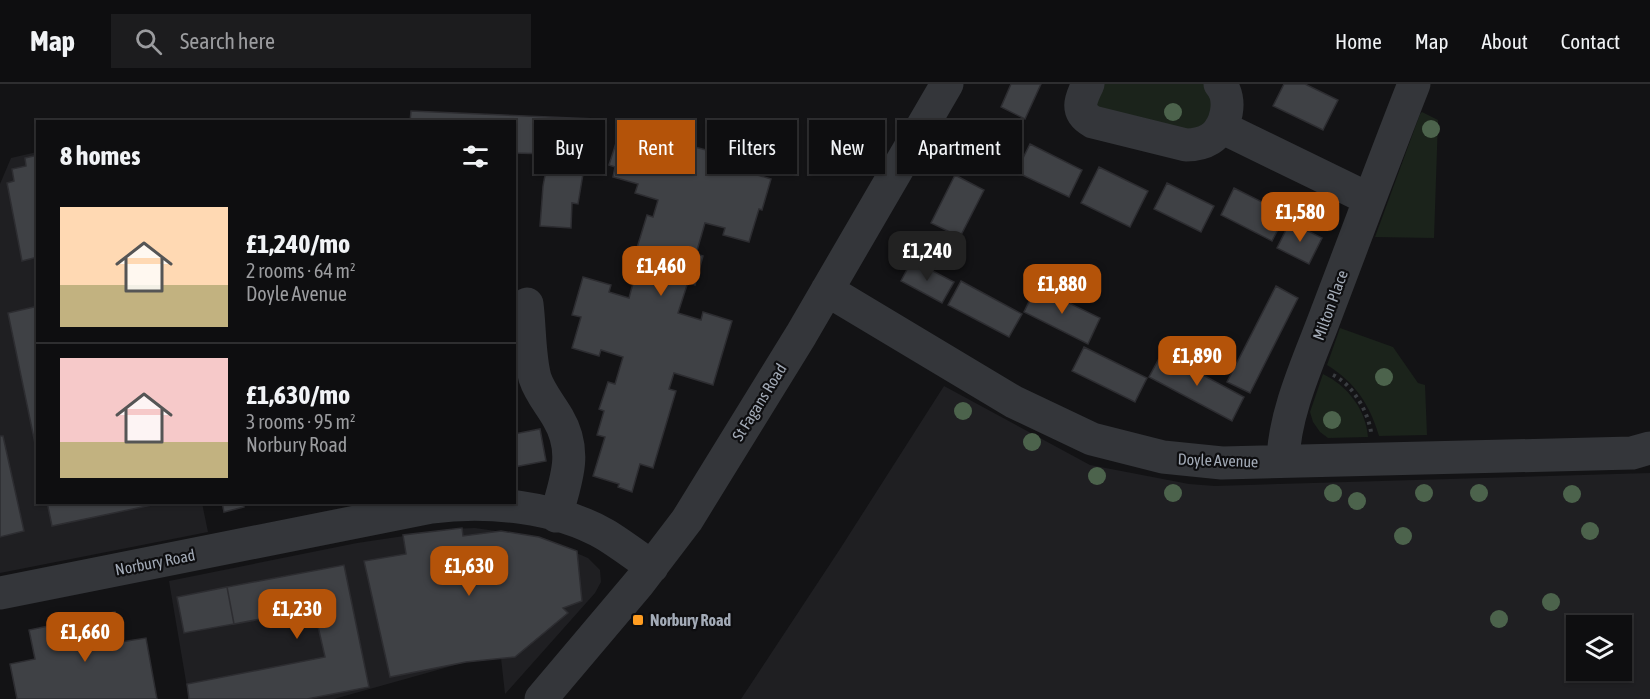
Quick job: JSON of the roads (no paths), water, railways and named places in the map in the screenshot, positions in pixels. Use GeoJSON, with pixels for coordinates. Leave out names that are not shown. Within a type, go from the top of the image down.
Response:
{"type":"FeatureCollection","features":[{"type":"Feature","properties":{"kind":"street","name":"St Fagans Road"},"geometry":{"type":"LineString","coordinates":[[541,699],[652,567],[687,520],[827,290],[948,84]]}},
{"type":"Feature","properties":{"kind":"street"},"geometry":{"type":"LineString","coordinates":[[1088,84],[1082,95],[1080,106],[1084,117],[1094,122],[1186,145],[1198,145],[1211,139],[1221,127],[1228,107],[1227,95],[1220,84]]}},
{"type":"Feature","properties":{"kind":"street","name":"Milton Place"},"geometry":{"type":"LineString","coordinates":[[1284,461],[1285,436],[1309,362],[1414,84]]}},
{"type":"Feature","properties":{"kind":"street"},"geometry":{"type":"LineString","coordinates":[[1221,127],[1370,199]]}},
{"type":"Feature","properties":{"kind":"street","name":"Doyle Avenue"},"geometry":{"type":"LineString","coordinates":[[827,290],[1014,402],[1092,439],[1145,454],[1222,463],[1632,453],[1650,448]]}},
{"type":"Feature","properties":{"kind":"street"},"geometry":{"type":"LineString","coordinates":[[527,304],[535,376],[541,393],[563,426],[568,444],[570,465],[556,516]]}},
{"type":"Feature","properties":{"kind":"street","name":"Norbury Road"},"geometry":{"type":"LineString","coordinates":[[0,593],[330,515],[459,504],[495,505],[531,510],[588,526],[652,567]]}},
{"type":"Feature","properties":{"kind":"place","name":"Norbury Road"},"geometry":{"type":"Point","coordinates":[638,620]}}]}
